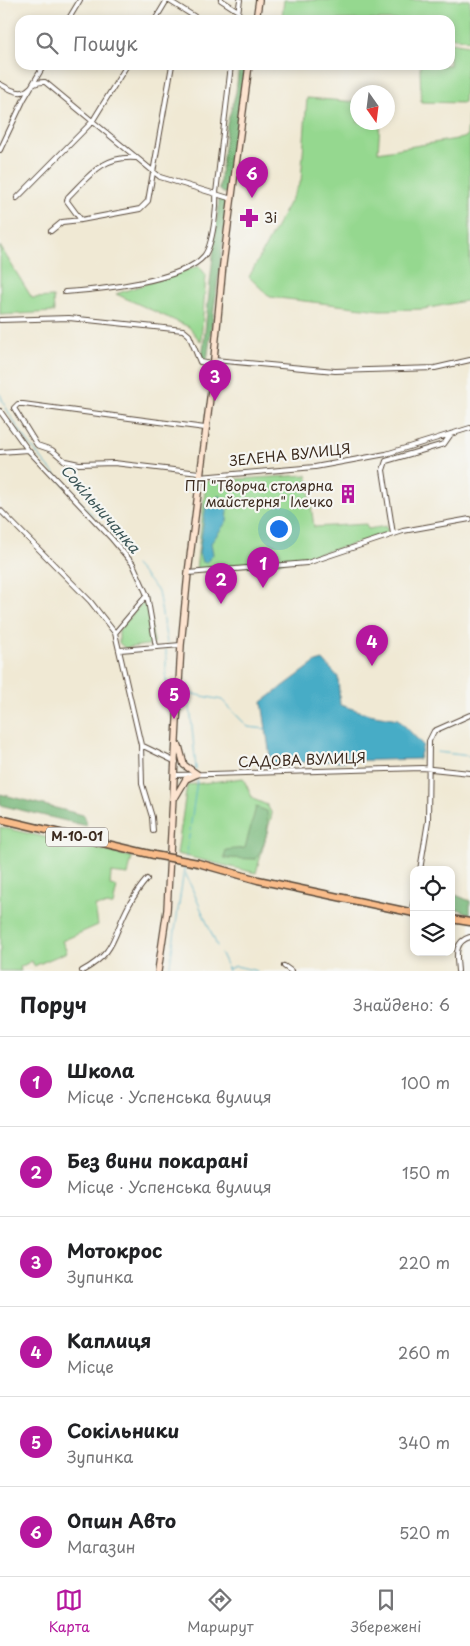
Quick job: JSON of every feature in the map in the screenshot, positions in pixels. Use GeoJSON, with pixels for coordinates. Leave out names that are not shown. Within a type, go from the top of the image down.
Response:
{"type":"FeatureCollection","features":[{"type":"Feature","properties":{"kind":"highway","name":"М-10-01"},"geometry":{"type":"LineString","coordinates":[[0,819],[154,855],[198,863],[258,880],[410,913]]}},
{"type":"Feature","properties":{"kind":"highway"},"geometry":{"type":"LineString","coordinates":[[455,919],[470,922]]}},
{"type":"Feature","properties":{"kind":"main road"},"geometry":{"type":"LineString","coordinates":[[257,15],[259,0]]}},
{"type":"Feature","properties":{"kind":"main road"},"geometry":{"type":"LineString","coordinates":[[158,971],[165,929],[178,741],[181,645],[188,574],[248,70]]}},
{"type":"Feature","properties":{"kind":"main road"},"geometry":{"type":"LineString","coordinates":[[178,741],[184,765],[197,774]]}},
{"type":"Feature","properties":{"kind":"main road"},"geometry":{"type":"LineString","coordinates":[[173,806],[182,784],[186,779],[197,774]]}},
{"type":"Feature","properties":{"kind":"street"},"geometry":{"type":"LineString","coordinates":[[71,15],[80,0]]}},
{"type":"Feature","properties":{"kind":"street"},"geometry":{"type":"LineString","coordinates":[[158,15],[167,0],[192,15]]}},
{"type":"Feature","properties":{"kind":"street"},"geometry":{"type":"LineString","coordinates":[[221,0],[238,11]]}},
{"type":"Feature","properties":{"kind":"street"},"geometry":{"type":"LineString","coordinates":[[238,15],[240,0]]}},
{"type":"Feature","properties":{"kind":"street"},"geometry":{"type":"LineString","coordinates":[[0,150],[41,70]]}},
{"type":"Feature","properties":{"kind":"street"},"geometry":{"type":"LineString","coordinates":[[17,198],[92,122],[124,70]]}},
{"type":"Feature","properties":{"kind":"street"},"geometry":{"type":"LineString","coordinates":[[50,231],[62,222],[140,209],[148,201],[171,70]]}},
{"type":"Feature","properties":{"kind":"street"},"geometry":{"type":"LineString","coordinates":[[65,292],[137,283],[168,275],[198,262],[209,248],[216,203],[230,70]]}},
{"type":"Feature","properties":{"kind":"street"},"geometry":{"type":"LineString","coordinates":[[0,84],[15,93],[23,92],[40,81],[45,82],[160,177],[232,199]]}},
{"type":"Feature","properties":{"kind":"street"},"geometry":{"type":"LineString","coordinates":[[81,220],[68,201],[68,197],[103,164],[120,157],[137,158]]}},
{"type":"Feature","properties":{"kind":"street"},"geometry":{"type":"LineString","coordinates":[[0,320],[69,318],[183,330],[189,335],[200,362],[335,371],[435,368],[470,360]]}},
{"type":"Feature","properties":{"kind":"street","name":"ЗЕЛЕНА ВУЛИЦЯ"},"geometry":{"type":"LineString","coordinates":[[205,428],[23,404],[15,405],[15,411],[38,445],[52,450],[65,461],[79,464],[114,464],[199,475],[315,467],[386,454],[470,428]]}},
{"type":"Feature","properties":{"kind":"street"},"geometry":{"type":"LineString","coordinates":[[0,411],[28,450],[133,564],[147,595],[156,646]]}},
{"type":"Feature","properties":{"kind":"street"},"geometry":{"type":"LineString","coordinates":[[386,461],[444,444],[451,434]]}},
{"type":"Feature","properties":{"kind":"street"},"geometry":{"type":"LineString","coordinates":[[0,452],[28,450]]}},
{"type":"Feature","properties":{"kind":"street"},"geometry":{"type":"LineString","coordinates":[[386,454],[383,470],[393,534]]}},
{"type":"Feature","properties":{"kind":"street"},"geometry":{"type":"LineString","coordinates":[[0,510],[90,601],[116,633],[141,745],[142,784],[153,831]]}},
{"type":"Feature","properties":{"kind":"street"},"geometry":{"type":"LineString","coordinates":[[188,574],[307,563],[393,534],[470,519]]}},
{"type":"Feature","properties":{"kind":"street"},"geometry":{"type":"LineString","coordinates":[[116,633],[147,595]]}},
{"type":"Feature","properties":{"kind":"street"},"geometry":{"type":"LineString","coordinates":[[120,650],[181,645]]}},
{"type":"Feature","properties":{"kind":"street"},"geometry":{"type":"LineString","coordinates":[[421,866],[428,822],[428,747],[434,731],[470,715]]}},
{"type":"Feature","properties":{"kind":"street"},"geometry":{"type":"LineString","coordinates":[[141,745],[176,762]]}},
{"type":"Feature","properties":{"kind":"street","name":"САДОВА ВУЛИЦЯ"},"geometry":{"type":"LineString","coordinates":[[176,775],[429,768],[470,773]]}},
{"type":"Feature","properties":{"kind":"street"},"geometry":{"type":"LineString","coordinates":[[82,971],[104,956],[112,946],[128,906],[146,879]]}},
{"type":"Feature","properties":{"kind":"street"},"geometry":{"type":"LineString","coordinates":[[458,971],[457,947],[460,942],[470,937]]}},
{"type":"Feature","properties":{"kind":"street"},"geometry":{"type":"LineString","coordinates":[[284,966],[291,971]]}},
{"type":"Feature","properties":{"kind":"green space"},"geometry":{"type":"Polygon","coordinates":[[[284,0],[470,0],[470,40],[455,38],[455,15],[282,15],[284,0]]]}},
{"type":"Feature","properties":{"kind":"green space"},"geometry":{"type":"Polygon","coordinates":[[[455,43],[468,45],[464,103],[421,102],[420,70],[455,70],[455,43]]]}},
{"type":"Feature","properties":{"kind":"green space"},"geometry":{"type":"Polygon","coordinates":[[[238,70],[244,70],[227,193],[223,193],[219,189],[227,124],[236,92],[238,70]]]}},
{"type":"Feature","properties":{"kind":"green space"},"geometry":{"type":"Polygon","coordinates":[[[470,74],[470,300],[424,309],[380,310],[270,297],[249,277],[301,181],[307,98],[350,101],[350,130],[380,130],[378,152],[467,136],[470,74]]]}},
{"type":"Feature","properties":{"kind":"green space"},"geometry":{"type":"Polygon","coordinates":[[[219,199],[224,200],[228,206],[207,361],[202,359],[219,199]]]}},
{"type":"Feature","properties":{"kind":"green space"},"geometry":{"type":"Polygon","coordinates":[[[0,246],[32,298],[53,297],[54,312],[0,315],[0,246]]]}},
{"type":"Feature","properties":{"kind":"green space"},"geometry":{"type":"Polygon","coordinates":[[[199,266],[206,275],[201,342],[189,327],[116,294],[199,266]]]}},
{"type":"Feature","properties":{"kind":"green space"},"geometry":{"type":"Polygon","coordinates":[[[307,475],[314,527],[366,524],[368,529],[386,526],[388,532],[344,547],[277,563],[196,570],[206,481],[307,475]]]}},
{"type":"Feature","properties":{"kind":"green space"},"geometry":{"type":"Polygon","coordinates":[[[147,599],[154,644],[125,648],[119,643],[119,630],[147,599]]]}},
{"type":"Feature","properties":{"kind":"green space"},"geometry":{"type":"Polygon","coordinates":[[[243,778],[253,799],[267,805],[272,814],[256,873],[177,854],[187,785],[243,778]]]}},
{"type":"Feature","properties":{"kind":"green space"},"geometry":{"type":"Polygon","coordinates":[[[0,794],[83,815],[87,826],[0,805],[0,794]]]}},
{"type":"Feature","properties":{"kind":"green space"},"geometry":{"type":"Polygon","coordinates":[[[256,807],[267,811],[268,824],[262,848],[256,859],[224,858],[226,850],[245,848],[256,807]]]}},
{"type":"Feature","properties":{"kind":"green space"},"geometry":{"type":"Polygon","coordinates":[[[0,827],[132,857],[128,875],[111,873],[110,886],[117,887],[113,905],[95,906],[98,925],[62,941],[67,952],[34,966],[32,961],[20,967],[21,971],[0,971],[0,827]]]}},
{"type":"Feature","properties":{"kind":"green space"},"geometry":{"type":"Polygon","coordinates":[[[455,895],[470,901],[470,914],[458,909],[456,911],[455,895]]]}},
{"type":"Feature","properties":{"kind":"water"},"geometry":{"type":"Polygon","coordinates":[[[220,495],[222,503],[228,511],[227,521],[211,543],[213,554],[207,562],[202,562],[199,553],[206,505],[220,495]]]}},
{"type":"Feature","properties":{"kind":"water"},"geometry":{"type":"Polygon","coordinates":[[[323,660],[338,677],[340,705],[369,714],[398,719],[423,745],[419,759],[271,763],[262,702],[316,662],[323,660]]]}},
{"type":"Feature","properties":{"kind":"waterway","name":"Сокільничанка"},"geometry":{"type":"LineString","coordinates":[[0,394],[17,427],[41,459],[94,517]]}},
{"type":"Feature","properties":{"kind":"waterway","name":"Сокільничанка"},"geometry":{"type":"LineString","coordinates":[[135,565],[158,591],[167,643]]}},
{"type":"Feature","properties":{"kind":"waterway"},"geometry":{"type":"LineString","coordinates":[[166,650],[166,682],[172,683]]}},
{"type":"Feature","properties":{"kind":"waterway"},"geometry":{"type":"LineString","coordinates":[[188,685],[196,769]]}},
{"type":"Feature","properties":{"kind":"waterway"},"geometry":{"type":"LineString","coordinates":[[188,693],[222,700],[248,727],[266,729]]}},
{"type":"Feature","properties":{"kind":"waterway"},"geometry":{"type":"LineString","coordinates":[[437,752],[470,756]]}},
{"type":"Feature","properties":{"kind":"waterway"},"geometry":{"type":"LineString","coordinates":[[186,858],[197,781]]}},
{"type":"Feature","properties":{"kind":"waterway"},"geometry":{"type":"LineString","coordinates":[[185,864],[184,870],[217,946]]}},
{"type":"Feature","properties":{"kind":"waterway"},"geometry":{"type":"LineString","coordinates":[[169,971],[184,870]]}},
{"type":"Feature","properties":{"kind":"waterway"},"geometry":{"type":"LineString","coordinates":[[221,954],[229,971]]}},
{"type":"Feature","properties":{"kind":"waterway"},"geometry":{"type":"LineString","coordinates":[[228,969],[236,966],[257,971]]}},
{"type":"Feature","properties":{"kind":"place","name":"Опшн Авто"},"geometry":{"type":"Point","coordinates":[252,198]}},
{"type":"Feature","properties":{"kind":"place","name":"3і"},"geometry":{"type":"Point","coordinates":[249,218]}},
{"type":"Feature","properties":{"kind":"place","name":"Мотокрос"},"geometry":{"type":"Point","coordinates":[215,401]}},
{"type":"Feature","properties":{"kind":"place","name":"ПП \"Творча столярна майстерня\" Ілечко"},"geometry":{"type":"Point","coordinates":[348,494]}},
{"type":"Feature","properties":{"kind":"place","name":"Школа"},"geometry":{"type":"Point","coordinates":[263,588]}},
{"type":"Feature","properties":{"kind":"place","name":"Без вини покарані"},"geometry":{"type":"Point","coordinates":[221,604]}},
{"type":"Feature","properties":{"kind":"place","name":"Каплиця"},"geometry":{"type":"Point","coordinates":[372,666]}},
{"type":"Feature","properties":{"kind":"place","name":"Сокільники"},"geometry":{"type":"Point","coordinates":[174,719]}}]}
